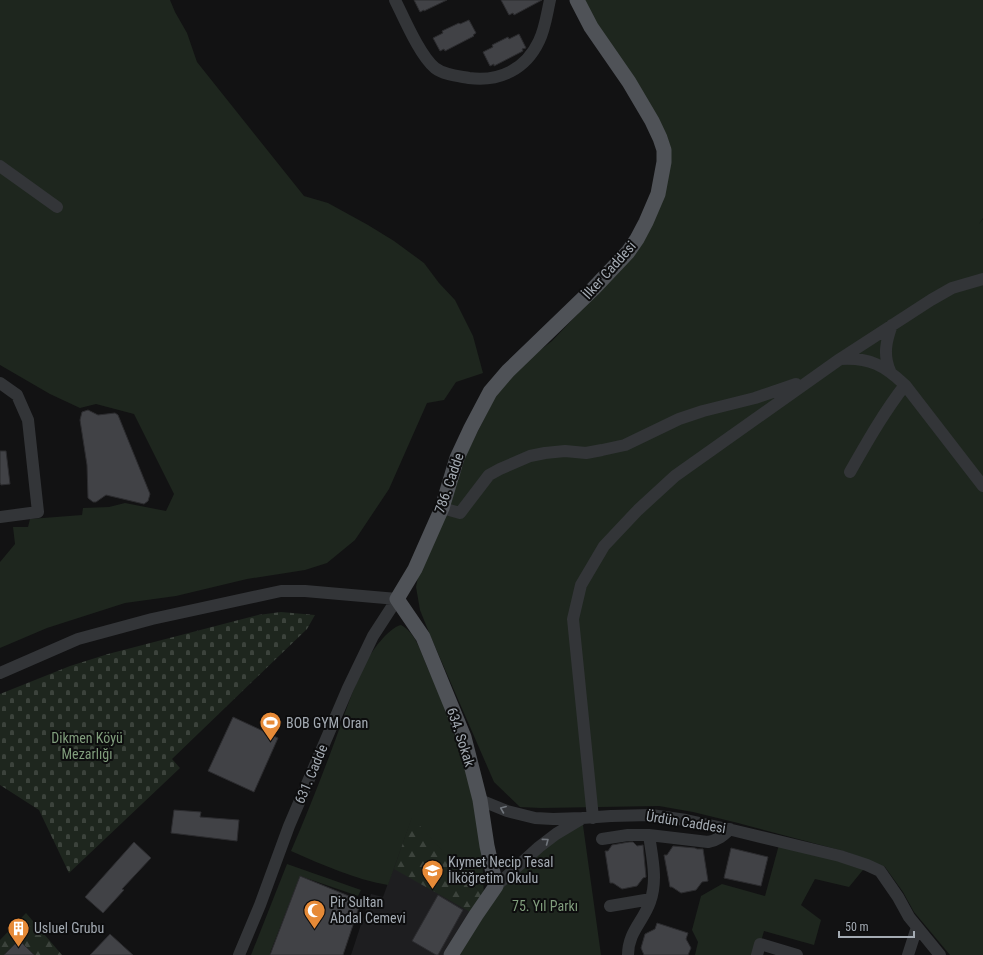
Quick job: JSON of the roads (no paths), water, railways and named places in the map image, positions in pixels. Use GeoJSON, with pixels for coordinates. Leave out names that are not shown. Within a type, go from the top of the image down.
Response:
{"type":"FeatureCollection","features":[{"type":"Feature","properties":{"kind":"main road","name":"İlker Caddesi"},"geometry":{"type":"LineString","coordinates":[[508,371],[589,294],[628,252],[637,239],[653,208],[662,178],[664,150],[652,120],[629,82],[591,27],[577,0]]}},
{"type":"Feature","properties":{"kind":"main road","name":"786. Cadde"},"geometry":{"type":"LineString","coordinates":[[397,599],[415,569],[442,508],[457,458],[471,428],[490,392],[508,371]]}},
{"type":"Feature","properties":{"kind":"main road","name":"634. Sokak"},"geometry":{"type":"LineString","coordinates":[[397,599],[423,637],[464,737],[480,800],[487,846],[496,886]]}},
{"type":"Feature","properties":{"kind":"main road","name":"Ürdün Caddesi"},"geometry":{"type":"LineString","coordinates":[[451,955],[496,886]]}},
{"type":"Feature","properties":{"kind":"street"},"geometry":{"type":"LineString","coordinates":[[395,0],[425,58],[435,68],[446,74],[478,79],[496,77],[511,72],[523,64],[539,42],[550,0]]}},
{"type":"Feature","properties":{"kind":"street"},"geometry":{"type":"LineString","coordinates":[[0,166],[56,207]]}},
{"type":"Feature","properties":{"kind":"street"},"geometry":{"type":"LineString","coordinates":[[442,508],[460,513],[489,476],[500,468],[530,456],[558,452],[586,453],[625,445],[679,419],[702,411],[749,400],[800,382],[952,288],[983,278]]}},
{"type":"Feature","properties":{"kind":"street"},"geometry":{"type":"LineString","coordinates":[[890,371],[887,363],[886,345],[892,325]]}},
{"type":"Feature","properties":{"kind":"street"},"geometry":{"type":"LineString","coordinates":[[480,800],[525,816],[553,819],[588,818],[572,619],[581,585],[604,546],[638,510],[675,476],[840,358],[857,358],[890,371],[905,385],[983,486]]}},
{"type":"Feature","properties":{"kind":"street"},"geometry":{"type":"LineString","coordinates":[[0,383],[17,395],[28,420],[38,512],[1,519]]}},
{"type":"Feature","properties":{"kind":"street"},"geometry":{"type":"LineString","coordinates":[[850,472],[870,436],[905,385]]}},
{"type":"Feature","properties":{"kind":"street"},"geometry":{"type":"LineString","coordinates":[[0,673],[54,648],[85,637],[152,619],[280,591],[305,591],[378,599],[397,599]]}},
{"type":"Feature","properties":{"kind":"street","name":"631. Cadde"},"geometry":{"type":"LineString","coordinates":[[239,955],[289,826],[348,688],[373,636],[397,599]]}},
{"type":"Feature","properties":{"kind":"street","name":"Ürdün Caddesi"},"geometry":{"type":"LineString","coordinates":[[496,886],[539,847],[556,834],[588,818],[651,815],[730,829],[840,856],[866,865],[880,871],[917,927]]}},
{"type":"Feature","properties":{"kind":"street"},"geometry":{"type":"LineString","coordinates":[[602,840],[628,835],[649,835],[679,837],[708,842],[723,837],[730,829]]}},
{"type":"Feature","properties":{"kind":"street"},"geometry":{"type":"LineString","coordinates":[[628,955],[628,944],[633,931],[651,899],[654,887],[655,876],[649,835]]}},
{"type":"Feature","properties":{"kind":"street"},"geometry":{"type":"LineString","coordinates":[[610,906],[651,899]]}},
{"type":"Feature","properties":{"kind":"street"},"geometry":{"type":"LineString","coordinates":[[908,955],[917,927]]}},
{"type":"Feature","properties":{"kind":"street"},"geometry":{"type":"LineString","coordinates":[[917,927],[940,955]]}},
{"type":"Feature","properties":{"kind":"street"},"geometry":{"type":"LineString","coordinates":[[757,955],[760,944],[797,955]]}},
{"type":"Feature","properties":{"kind":"place","name":"BOB GYM Oran"},"geometry":{"type":"Point","coordinates":[271,742]}},
{"type":"Feature","properties":{"kind":"place","name":"Kıymet Necip Tesal İlköğretim Okulu"},"geometry":{"type":"Point","coordinates":[432,890]}},
{"type":"Feature","properties":{"kind":"place","name":"Pir Sultan Abdal Cemevi"},"geometry":{"type":"Point","coordinates":[315,930]}},
{"type":"Feature","properties":{"kind":"place","name":"Usluel Grubu"},"geometry":{"type":"Point","coordinates":[19,948]}},
{"type":"Feature","properties":{"kind":"park label","name":"Dikmen Köyü Mezarlığı"},"geometry":{"type":"Point","coordinates":[87,746]}},
{"type":"Feature","properties":{"kind":"park label","name":"75. Yıl Parkı"},"geometry":{"type":"Point","coordinates":[545,906]}}]}
